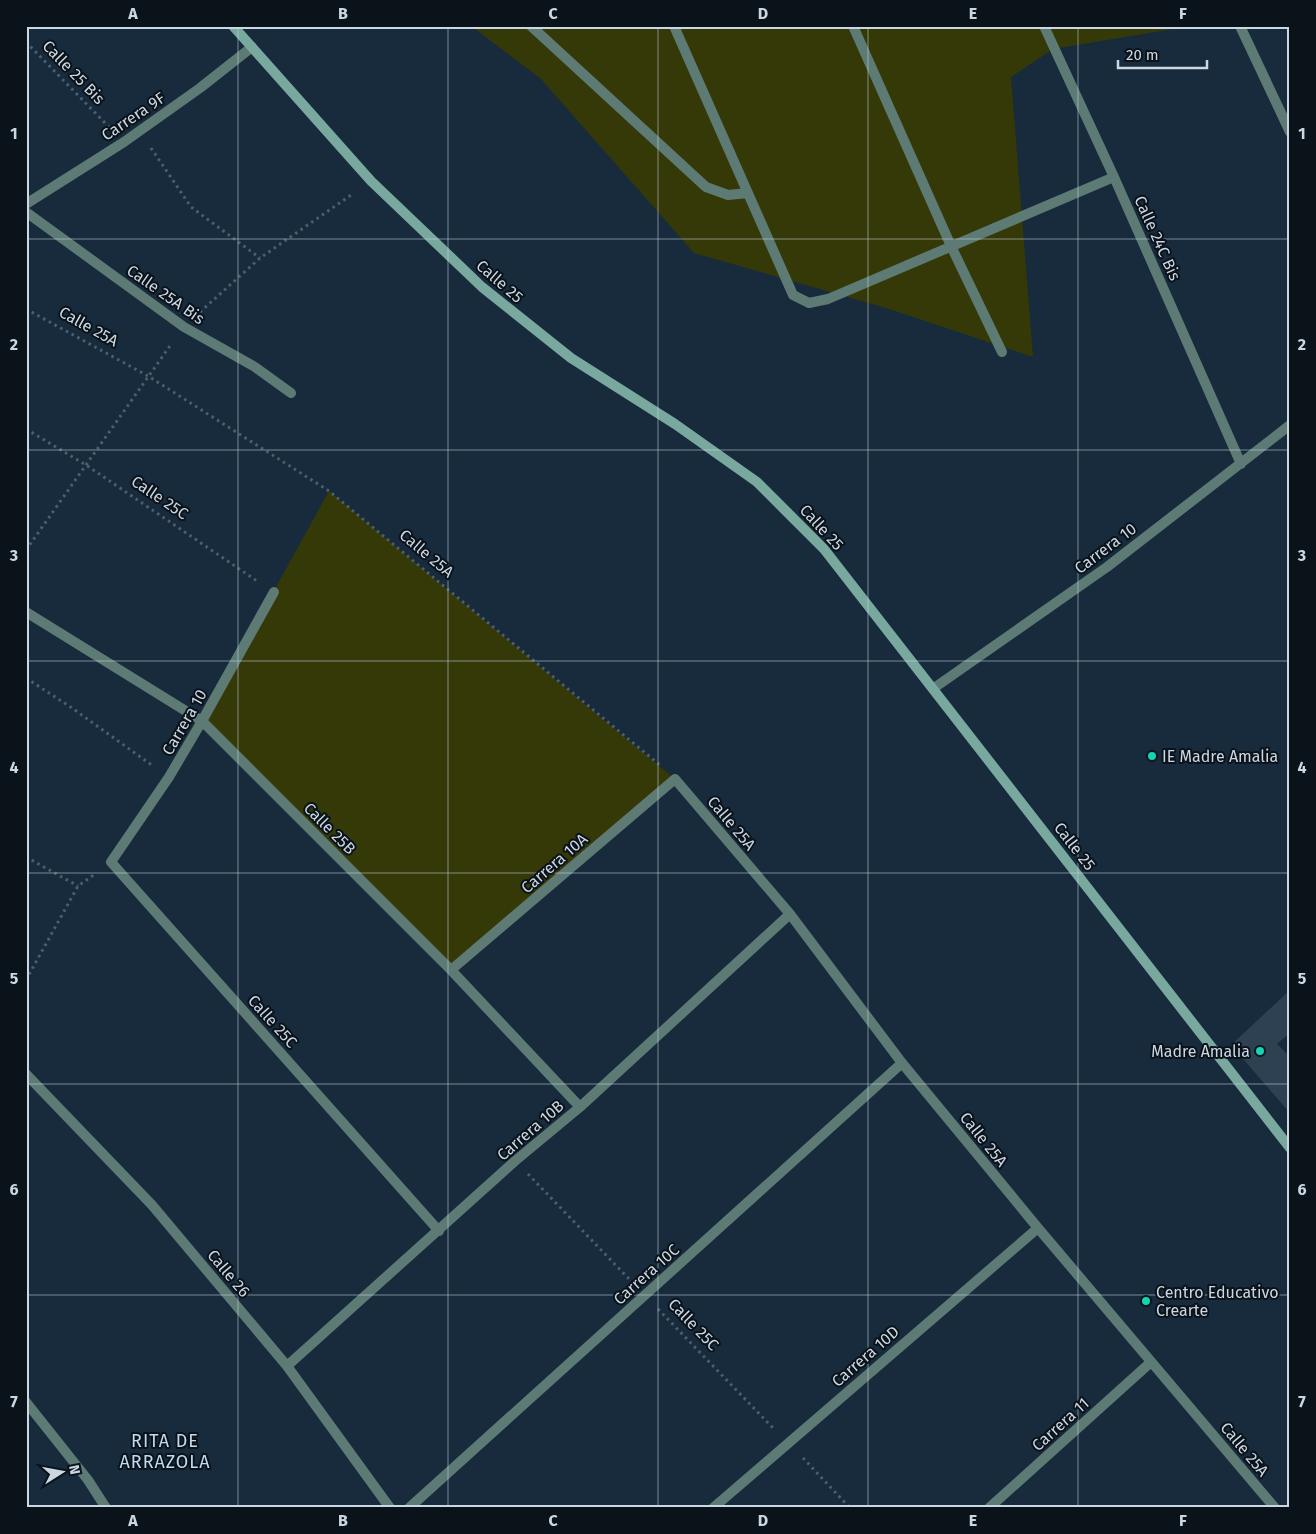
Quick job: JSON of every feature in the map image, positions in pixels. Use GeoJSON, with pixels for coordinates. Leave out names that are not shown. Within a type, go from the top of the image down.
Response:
{"type":"FeatureCollection","features":[{"type":"Feature","properties":{"kind":"street","name":"Calle 25"},"geometry":{"type":"LineString","coordinates":[[233,26],[372,181],[482,287],[571,358],[675,424],[757,482],[824,549],[1290,1148]]}},
{"type":"Feature","properties":{"kind":"street"},"geometry":{"type":"LineString","coordinates":[[532,26],[706,187],[728,195],[748,193]]}},
{"type":"Feature","properties":{"kind":"street"},"geometry":{"type":"LineString","coordinates":[[674,26],[793,296],[808,303],[828,299],[1114,177]]}},
{"type":"Feature","properties":{"kind":"street"},"geometry":{"type":"LineString","coordinates":[[853,26],[951,246],[1002,352]]}},
{"type":"Feature","properties":{"kind":"street","name":"Calle 24C Bis"},"geometry":{"type":"LineString","coordinates":[[1044,26],[1114,177],[1241,464]]}},
{"type":"Feature","properties":{"kind":"street"},"geometry":{"type":"LineString","coordinates":[[1240,26],[1290,132]]}},
{"type":"Feature","properties":{"kind":"street","name":"Carrera 9F"},"geometry":{"type":"LineString","coordinates":[[26,204],[124,142],[200,88],[252,47]]}},
{"type":"Feature","properties":{"kind":"street","name":"Calle 25A Bis"},"geometry":{"type":"LineString","coordinates":[[26,212],[184,327],[254,367],[292,393]]}},
{"type":"Feature","properties":{"kind":"street","name":"Carrera 10"},"geometry":{"type":"LineString","coordinates":[[934,688],[1107,567],[1289,428]]}},
{"type":"Feature","properties":{"kind":"street","name":"Carrera 10"},"geometry":{"type":"LineString","coordinates":[[111,862],[169,777],[274,592]]}},
{"type":"Feature","properties":{"kind":"street","name":"Calle 25B"},"geometry":{"type":"LineString","coordinates":[[26,612],[202,721],[451,970],[580,1107]]}},
{"type":"Feature","properties":{"kind":"street","name":"Calle 25A"},"geometry":{"type":"LineString","coordinates":[[675,779],[790,914],[902,1063],[1038,1228],[1275,1508]]}},
{"type":"Feature","properties":{"kind":"street","name":"Carrera 10A"},"geometry":{"type":"LineString","coordinates":[[451,970],[675,779]]}},
{"type":"Feature","properties":{"kind":"street","name":"Calle 25C"},"geometry":{"type":"LineString","coordinates":[[111,862],[439,1231]]}},
{"type":"Feature","properties":{"kind":"street","name":"Carrera 10B"},"geometry":{"type":"LineString","coordinates":[[287,1366],[515,1161],[580,1107],[790,914]]}},
{"type":"Feature","properties":{"kind":"street","name":"Carrera 10C"},"geometry":{"type":"LineString","coordinates":[[409,1508],[902,1063]]}},
{"type":"Feature","properties":{"kind":"street","name":"Calle 26"},"geometry":{"type":"LineString","coordinates":[[26,1074],[152,1205],[287,1366],[390,1508]]}},
{"type":"Feature","properties":{"kind":"street","name":"Carrera 10D"},"geometry":{"type":"LineString","coordinates":[[713,1508],[787,1442],[1038,1228]]}},
{"type":"Feature","properties":{"kind":"street","name":"Carrera 11"},"geometry":{"type":"LineString","coordinates":[[989,1508],[1151,1362]]}},
{"type":"Feature","properties":{"kind":"street"},"geometry":{"type":"LineString","coordinates":[[26,1402],[88,1480],[106,1508]]}},
{"type":"Feature","properties":{"kind":"path","name":"Calle 25 Bis"},"geometry":{"type":"LineString","coordinates":[[26,42],[124,142]]}},
{"type":"Feature","properties":{"kind":"path"},"geometry":{"type":"LineString","coordinates":[[140,130],[191,206],[260,258]]}},
{"type":"Feature","properties":{"kind":"path","name":"Calle 25A"},"geometry":{"type":"LineString","coordinates":[[26,309],[148,376],[329,491],[675,779]]}},
{"type":"Feature","properties":{"kind":"path","name":"Calle 25C"},"geometry":{"type":"LineString","coordinates":[[26,429],[86,465],[274,592]]}},
{"type":"Feature","properties":{"kind":"path"},"geometry":{"type":"LineString","coordinates":[[26,678],[72,708],[169,777]]}},
{"type":"Feature","properties":{"kind":"path"},"geometry":{"type":"LineString","coordinates":[[26,857],[78,886]]}},
{"type":"Feature","properties":{"kind":"path"},"geometry":{"type":"LineString","coordinates":[[26,980],[78,886],[111,862]]}},
{"type":"Feature","properties":{"kind":"path","name":"Calle 25C"},"geometry":{"type":"LineString","coordinates":[[515,1161],[850,1508]]}},
{"type":"Feature","properties":{"kind":"shaded area"},"geometry":{"type":"Polygon","coordinates":[[[471,26],[1191,26],[1053,49],[1011,77],[1033,357],[886,308],[694,253],[540,78],[471,26]]]}},
{"type":"Feature","properties":{"kind":"shaded area"},"geometry":{"type":"Polygon","coordinates":[[[329,491],[675,779],[451,970],[202,721],[329,491]]]}},
{"type":"Feature","properties":{"kind":"building","name":"Madre Amalia"},"geometry":{"type":"Polygon","coordinates":[[[1290,990],[1290,1033],[1277,1044],[1290,1057],[1290,1113],[1231,1045],[1290,990]]]}},
{"type":"Feature","properties":{"kind":"place","name":"IE Madre Amalia"},"geometry":{"type":"Point","coordinates":[1152,756]}},
{"type":"Feature","properties":{"kind":"place","name":"Madre Amalia"},"geometry":{"type":"Point","coordinates":[1260,1051]}},
{"type":"Feature","properties":{"kind":"place","name":"Centro Educativo Crearte"},"geometry":{"type":"Point","coordinates":[1146,1301]}},
{"type":"Feature","properties":{"kind":"district","name":"RITA DE ARRAZOLA"},"geometry":{"type":"Point","coordinates":[165,1451]}}]}
